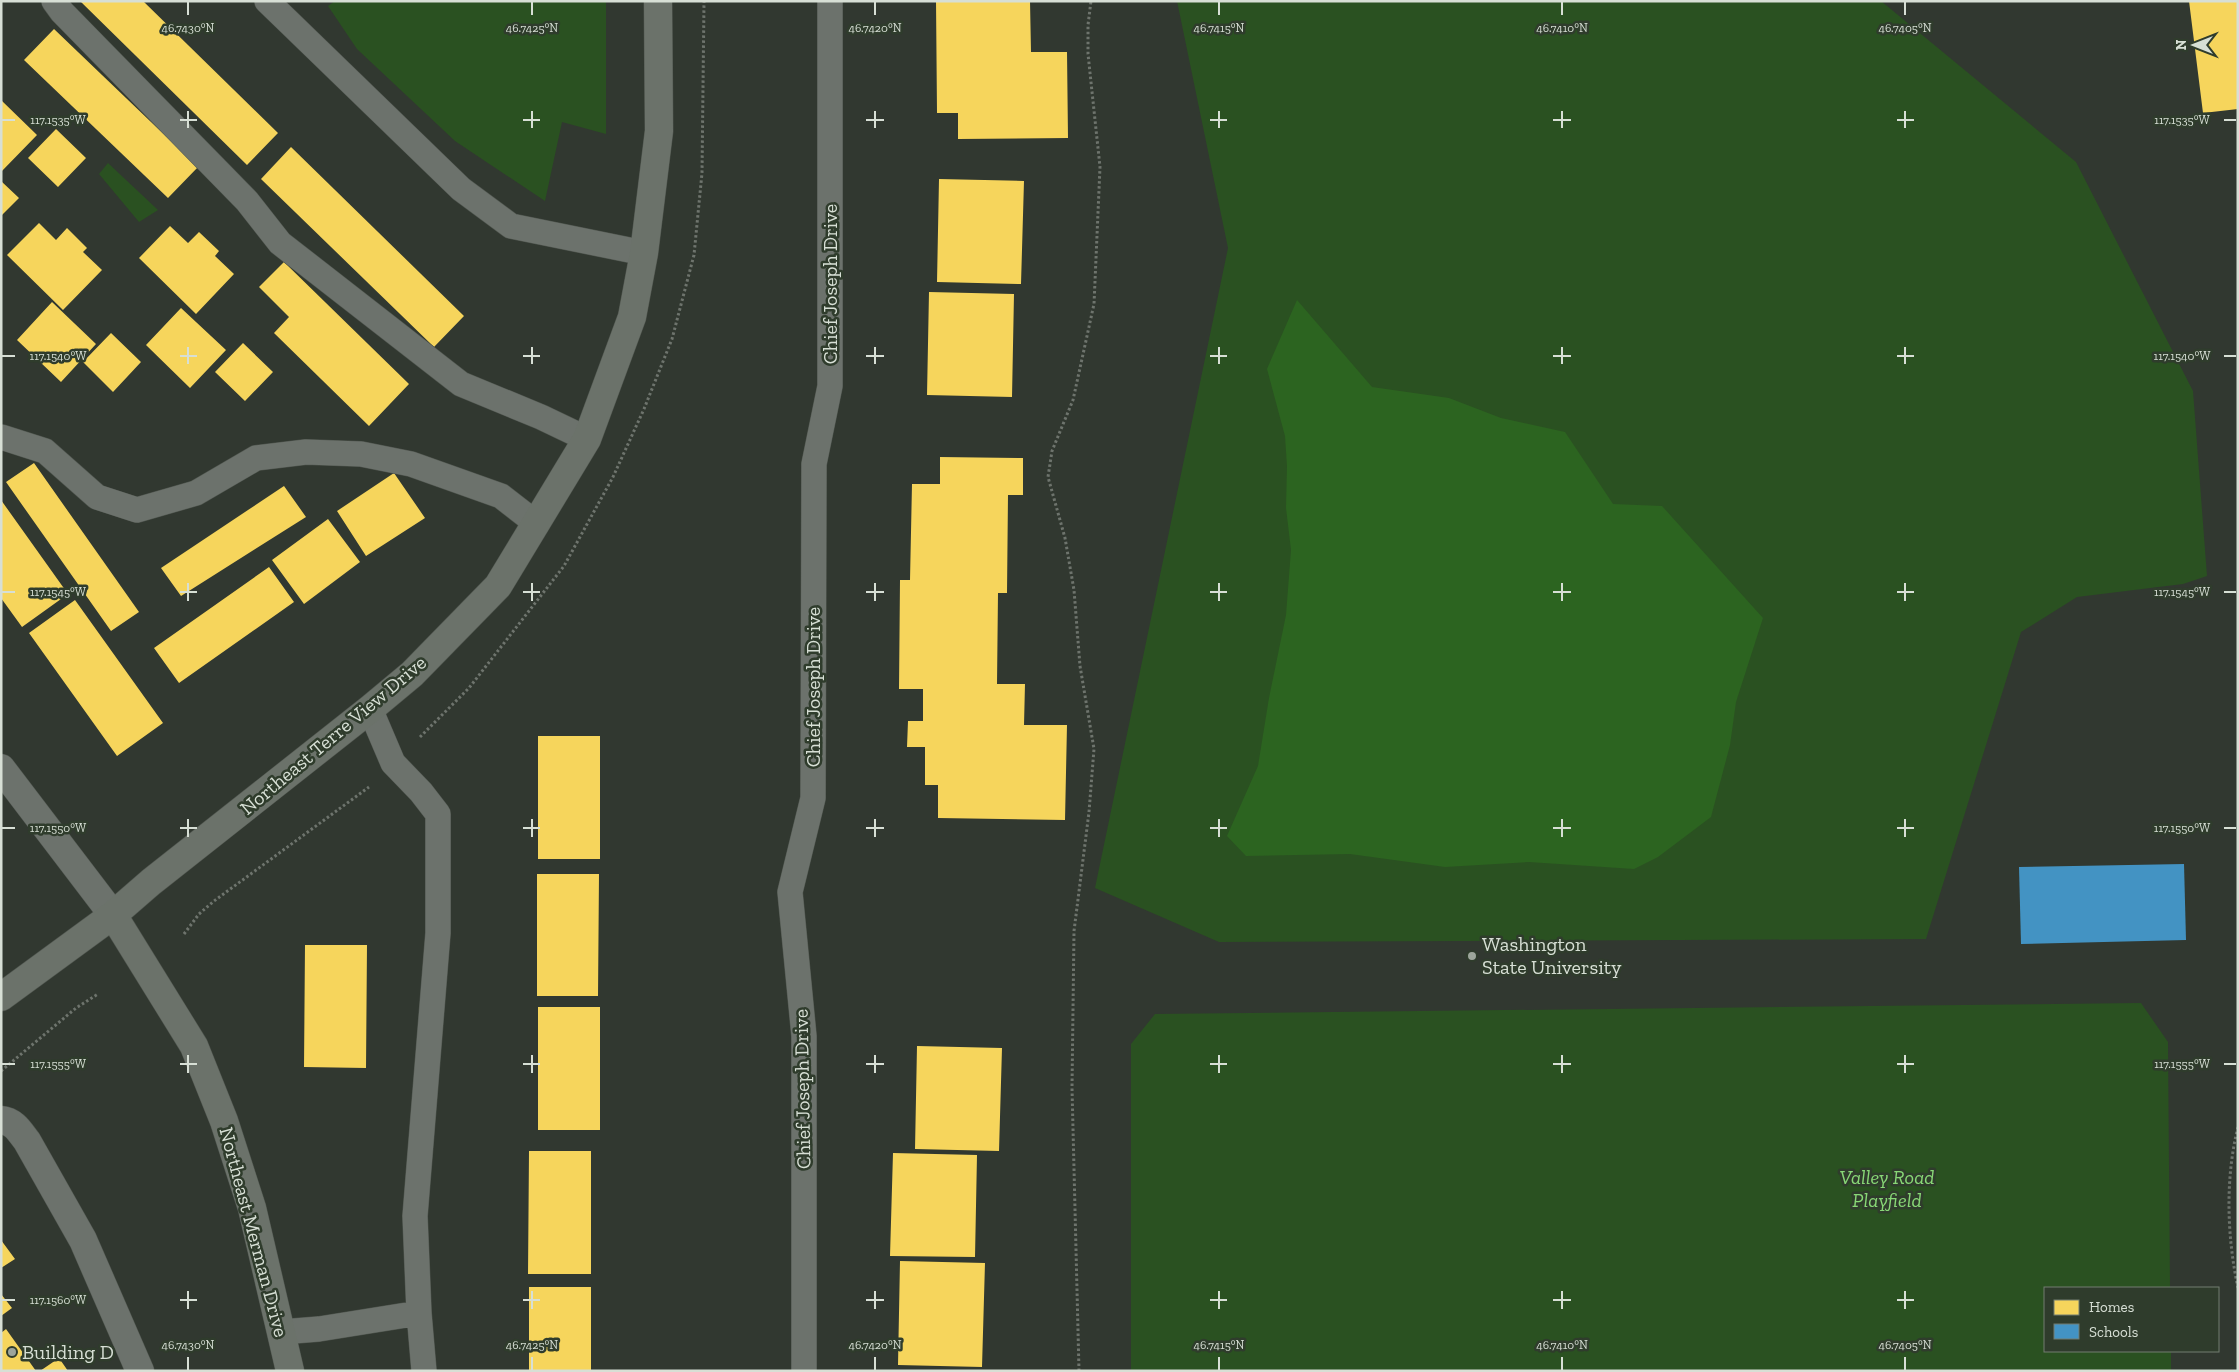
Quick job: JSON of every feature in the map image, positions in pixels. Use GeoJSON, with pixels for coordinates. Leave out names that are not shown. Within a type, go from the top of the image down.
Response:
{"type":"FeatureCollection","features":[{"type":"Feature","properties":{"kind":"main road","name":"Northeast Terre View Drive"},"geometry":{"type":"LineString","coordinates":[[1,997],[113,915],[151,882],[370,709],[412,674],[498,586],[587,439],[632,317],[644,253],[659,131],[658,1]]}},
{"type":"Feature","properties":{"kind":"main road","name":"Northeast Merman Drive"},"geometry":{"type":"LineString","coordinates":[[113,915],[194,1046],[221,1112],[252,1208],[290,1371]]}},
{"type":"Feature","properties":{"kind":"street","name":"Northeast Merman Drive"},"geometry":{"type":"LineString","coordinates":[[1,768],[113,915]]}},
{"type":"Feature","properties":{"kind":"street"},"geometry":{"type":"LineString","coordinates":[[1,1120],[9,1122],[17,1128],[27,1141],[83,1240],[140,1371]]}},
{"type":"Feature","properties":{"kind":"lane"},"geometry":{"type":"LineString","coordinates":[[54,1],[62,12],[247,201],[280,243],[461,384],[541,417],[587,439]]}},
{"type":"Feature","properties":{"kind":"lane"},"geometry":{"type":"LineString","coordinates":[[267,1],[461,189],[511,226],[644,253]]}},
{"type":"Feature","properties":{"kind":"lane","name":"Chief Joseph Drive"},"geometry":{"type":"LineString","coordinates":[[804,1371],[804,1036],[790,892],[813,798],[814,464],[830,386],[830,1]]}},
{"type":"Feature","properties":{"kind":"lane"},"geometry":{"type":"LineString","coordinates":[[1,438],[46,451],[97,497],[137,510],[196,493],[256,458],[315,452],[361,454],[411,464],[501,496],[536,524]]}},
{"type":"Feature","properties":{"kind":"lane"},"geometry":{"type":"LineString","coordinates":[[370,709],[393,763],[421,792],[438,814],[438,933],[415,1216],[419,1313],[424,1371]]}},
{"type":"Feature","properties":{"kind":"lane"},"geometry":{"type":"LineString","coordinates":[[281,1332],[319,1329],[419,1313]]}},
{"type":"Feature","properties":{"kind":"path"},"geometry":{"type":"LineString","coordinates":[[1080,1371],[1072,1088],[1074,931],[1089,812],[1094,748],[1080,666],[1073,582],[1065,538],[1048,476],[1052,451],[1073,400],[1094,304],[1100,167],[1088,54],[1088,25],[1091,1]]}},
{"type":"Feature","properties":{"kind":"path"},"geometry":{"type":"LineString","coordinates":[[1,1070],[76,1008],[98,994]]}},
{"type":"Feature","properties":{"kind":"path"},"geometry":{"type":"LineString","coordinates":[[2238,1127],[2229,1188],[2233,1266],[2238,1288]]}},
{"type":"Feature","properties":{"kind":"green space"},"geometry":{"type":"Polygon","coordinates":[[[335,1],[606,1],[606,134],[562,122],[545,201],[455,141],[357,49],[328,6],[335,1]]]}},
{"type":"Feature","properties":{"kind":"green space"},"geometry":{"type":"Polygon","coordinates":[[[1177,1],[1881,1],[2076,162],[2193,391],[2207,576],[2183,584],[2077,597],[2021,632],[1926,939],[1219,942],[1095,888],[1228,248],[1177,1]]]}},
{"type":"Feature","properties":{"kind":"green space"},"geometry":{"type":"Polygon","coordinates":[[[108,163],[158,210],[139,222],[99,174],[108,163]]]}},
{"type":"Feature","properties":{"kind":"green space","name":"Valley Road Playfield"},"geometry":{"type":"Polygon","coordinates":[[[2141,1003],[2168,1042],[2170,1287],[2044,1287],[2044,1352],[2171,1352],[2171,1371],[1131,1371],[1131,1044],[1155,1014],[2141,1003]]]}},
{"type":"Feature","properties":{"kind":"shaded area"},"geometry":{"type":"Polygon","coordinates":[[[1297,300],[1372,387],[1449,398],[1501,418],[1565,432],[1613,504],[1662,506],[1763,618],[1736,702],[1730,745],[1711,817],[1658,857],[1634,869],[1529,862],[1445,867],[1350,854],[1246,856],[1227,836],[1258,766],[1269,698],[1286,615],[1291,550],[1286,508],[1287,466],[1285,436],[1267,369],[1297,300]]]}},
{"type":"Feature","properties":{"kind":"building: Homes"},"geometry":{"type":"Polygon","coordinates":[[[80,1],[143,1],[278,133],[247,165],[80,1]]]}},
{"type":"Feature","properties":{"kind":"building: Homes"},"geometry":{"type":"Polygon","coordinates":[[[936,1],[1030,1],[1031,52],[1067,52],[1068,138],[958,139],[958,113],[937,113],[936,1]]]}},
{"type":"Feature","properties":{"kind":"building: Homes"},"geometry":{"type":"Polygon","coordinates":[[[2189,1],[2238,1],[2238,109],[2203,113],[2189,1]]]}},
{"type":"Feature","properties":{"kind":"building: Homes"},"geometry":{"type":"Polygon","coordinates":[[[54,29],[198,167],[168,198],[24,60],[54,29]]]}},
{"type":"Feature","properties":{"kind":"building: Homes"},"geometry":{"type":"Polygon","coordinates":[[[1,100],[37,135],[1,172],[1,100]]]}},
{"type":"Feature","properties":{"kind":"building: Homes"},"geometry":{"type":"Polygon","coordinates":[[[56,129],[86,158],[58,187],[28,158],[56,129]]]}},
{"type":"Feature","properties":{"kind":"building: Homes"},"geometry":{"type":"Polygon","coordinates":[[[291,147],[464,316],[434,347],[261,179],[291,147]]]}},
{"type":"Feature","properties":{"kind":"building: Homes"},"geometry":{"type":"Polygon","coordinates":[[[939,179],[1024,181],[1021,284],[937,282],[939,179]]]}},
{"type":"Feature","properties":{"kind":"building: Homes"},"geometry":{"type":"Polygon","coordinates":[[[1,181],[19,198],[1,216],[1,181]]]}},
{"type":"Feature","properties":{"kind":"building: Homes"},"geometry":{"type":"Polygon","coordinates":[[[39,223],[56,240],[67,228],[87,248],[83,252],[102,270],[63,310],[7,255],[39,223]]]}},
{"type":"Feature","properties":{"kind":"building: Homes"},"geometry":{"type":"Polygon","coordinates":[[[170,226],[188,243],[199,232],[219,251],[215,256],[234,274],[196,314],[139,258],[170,226]]]}},
{"type":"Feature","properties":{"kind":"building: Homes"},"geometry":{"type":"Polygon","coordinates":[[[284,262],[409,384],[369,426],[274,333],[289,317],[259,287],[284,262]]]}},
{"type":"Feature","properties":{"kind":"building: Homes"},"geometry":{"type":"Polygon","coordinates":[[[929,292],[1014,294],[1012,397],[927,395],[929,292]]]}},
{"type":"Feature","properties":{"kind":"building: Homes"},"geometry":{"type":"Polygon","coordinates":[[[52,302],[96,344],[61,382],[17,340],[52,302]]]}},
{"type":"Feature","properties":{"kind":"building: Homes"},"geometry":{"type":"Polygon","coordinates":[[[181,308],[226,350],[190,388],[146,345],[181,308]]]}},
{"type":"Feature","properties":{"kind":"building: Homes"},"geometry":{"type":"Polygon","coordinates":[[[111,333],[141,362],[113,392],[83,362],[111,333]]]}},
{"type":"Feature","properties":{"kind":"building: Homes"},"geometry":{"type":"Polygon","coordinates":[[[243,343],[273,372],[245,401],[215,372],[243,343]]]}},
{"type":"Feature","properties":{"kind":"building: Homes"},"geometry":{"type":"Polygon","coordinates":[[[940,457],[1023,458],[1023,495],[1008,495],[1007,593],[998,593],[997,684],[1025,684],[1024,725],[1067,725],[1065,820],[938,818],[938,785],[925,785],[925,747],[907,747],[908,721],[923,721],[923,689],[899,689],[900,580],[910,580],[912,484],[940,484],[940,457]]]}},
{"type":"Feature","properties":{"kind":"building: Homes"},"geometry":{"type":"Polygon","coordinates":[[[34,463],[139,612],[111,631],[6,482],[34,463]]]}},
{"type":"Feature","properties":{"kind":"building: Homes"},"geometry":{"type":"Polygon","coordinates":[[[394,473],[425,518],[366,556],[337,511],[394,473]]]}},
{"type":"Feature","properties":{"kind":"building: Homes"},"geometry":{"type":"Polygon","coordinates":[[[284,486],[306,517],[181,596],[161,568],[284,486]]]}},
{"type":"Feature","properties":{"kind":"building: Homes"},"geometry":{"type":"Polygon","coordinates":[[[1,500],[68,594],[22,627],[1,598],[1,500]]]}},
{"type":"Feature","properties":{"kind":"building: Homes"},"geometry":{"type":"Polygon","coordinates":[[[328,519],[360,562],[304,604],[272,560],[328,519]]]}},
{"type":"Feature","properties":{"kind":"building: Homes"},"geometry":{"type":"Polygon","coordinates":[[[269,567],[294,602],[179,683],[154,648],[269,567]]]}},
{"type":"Feature","properties":{"kind":"building: Homes"},"geometry":{"type":"Polygon","coordinates":[[[75,600],[163,723],[117,756],[29,633],[75,600]]]}},
{"type":"Feature","properties":{"kind":"building: Homes"},"geometry":{"type":"Polygon","coordinates":[[[538,736],[600,736],[600,859],[538,859],[538,736]]]}},
{"type":"Feature","properties":{"kind":"building: Homes"},"geometry":{"type":"Polygon","coordinates":[[[537,874],[599,874],[598,996],[537,996],[537,874]]]}},
{"type":"Feature","properties":{"kind":"building: Homes"},"geometry":{"type":"Polygon","coordinates":[[[305,945],[367,945],[366,1068],[304,1067],[305,945]]]}},
{"type":"Feature","properties":{"kind":"building: Homes"},"geometry":{"type":"Polygon","coordinates":[[[538,1007],[600,1007],[600,1130],[538,1130],[538,1007]]]}},
{"type":"Feature","properties":{"kind":"building: Homes"},"geometry":{"type":"Polygon","coordinates":[[[917,1046],[1002,1048],[999,1151],[915,1149],[917,1046]]]}},
{"type":"Feature","properties":{"kind":"building: Homes"},"geometry":{"type":"Polygon","coordinates":[[[529,1151],[591,1151],[591,1274],[528,1274],[529,1151]]]}},
{"type":"Feature","properties":{"kind":"building: Homes"},"geometry":{"type":"Polygon","coordinates":[[[893,1153],[977,1155],[975,1257],[890,1256],[893,1153]]]}},
{"type":"Feature","properties":{"kind":"building: Homes"},"geometry":{"type":"Polygon","coordinates":[[[1,1240],[15,1259],[1,1268],[1,1240]]]}},
{"type":"Feature","properties":{"kind":"building: Homes"},"geometry":{"type":"Polygon","coordinates":[[[900,1261],[985,1263],[982,1367],[898,1365],[900,1261]]]}},
{"type":"Feature","properties":{"kind":"building: Homes"},"geometry":{"type":"Polygon","coordinates":[[[529,1287],[591,1287],[591,1371],[529,1371],[529,1287]]]}},
{"type":"Feature","properties":{"kind":"building: Homes","name":"Building D"},"geometry":{"type":"Polygon","coordinates":[[[1,1294],[12,1308],[1,1316],[1,1294]]]}},
{"type":"Feature","properties":{"kind":"building: Homes","name":"Building D"},"geometry":{"type":"Polygon","coordinates":[[[6,1329],[36,1371],[1,1371],[1,1333],[6,1329]]]}},
{"type":"Feature","properties":{"kind":"building: Homes","name":"Building D"},"geometry":{"type":"Polygon","coordinates":[[[59,1358],[68,1371],[40,1371],[59,1358]]]}},
{"type":"Feature","properties":{"kind":"building: Schools"},"geometry":{"type":"Polygon","coordinates":[[[2184,864],[2186,940],[2021,944],[2019,867],[2184,864]]]}},
{"type":"Feature","properties":{"kind":"place","name":"Washington State University"},"geometry":{"type":"Point","coordinates":[1472,956]}},
{"type":"Feature","properties":{"kind":"place","name":"Building D"},"geometry":{"type":"Point","coordinates":[12,1352]}}]}
